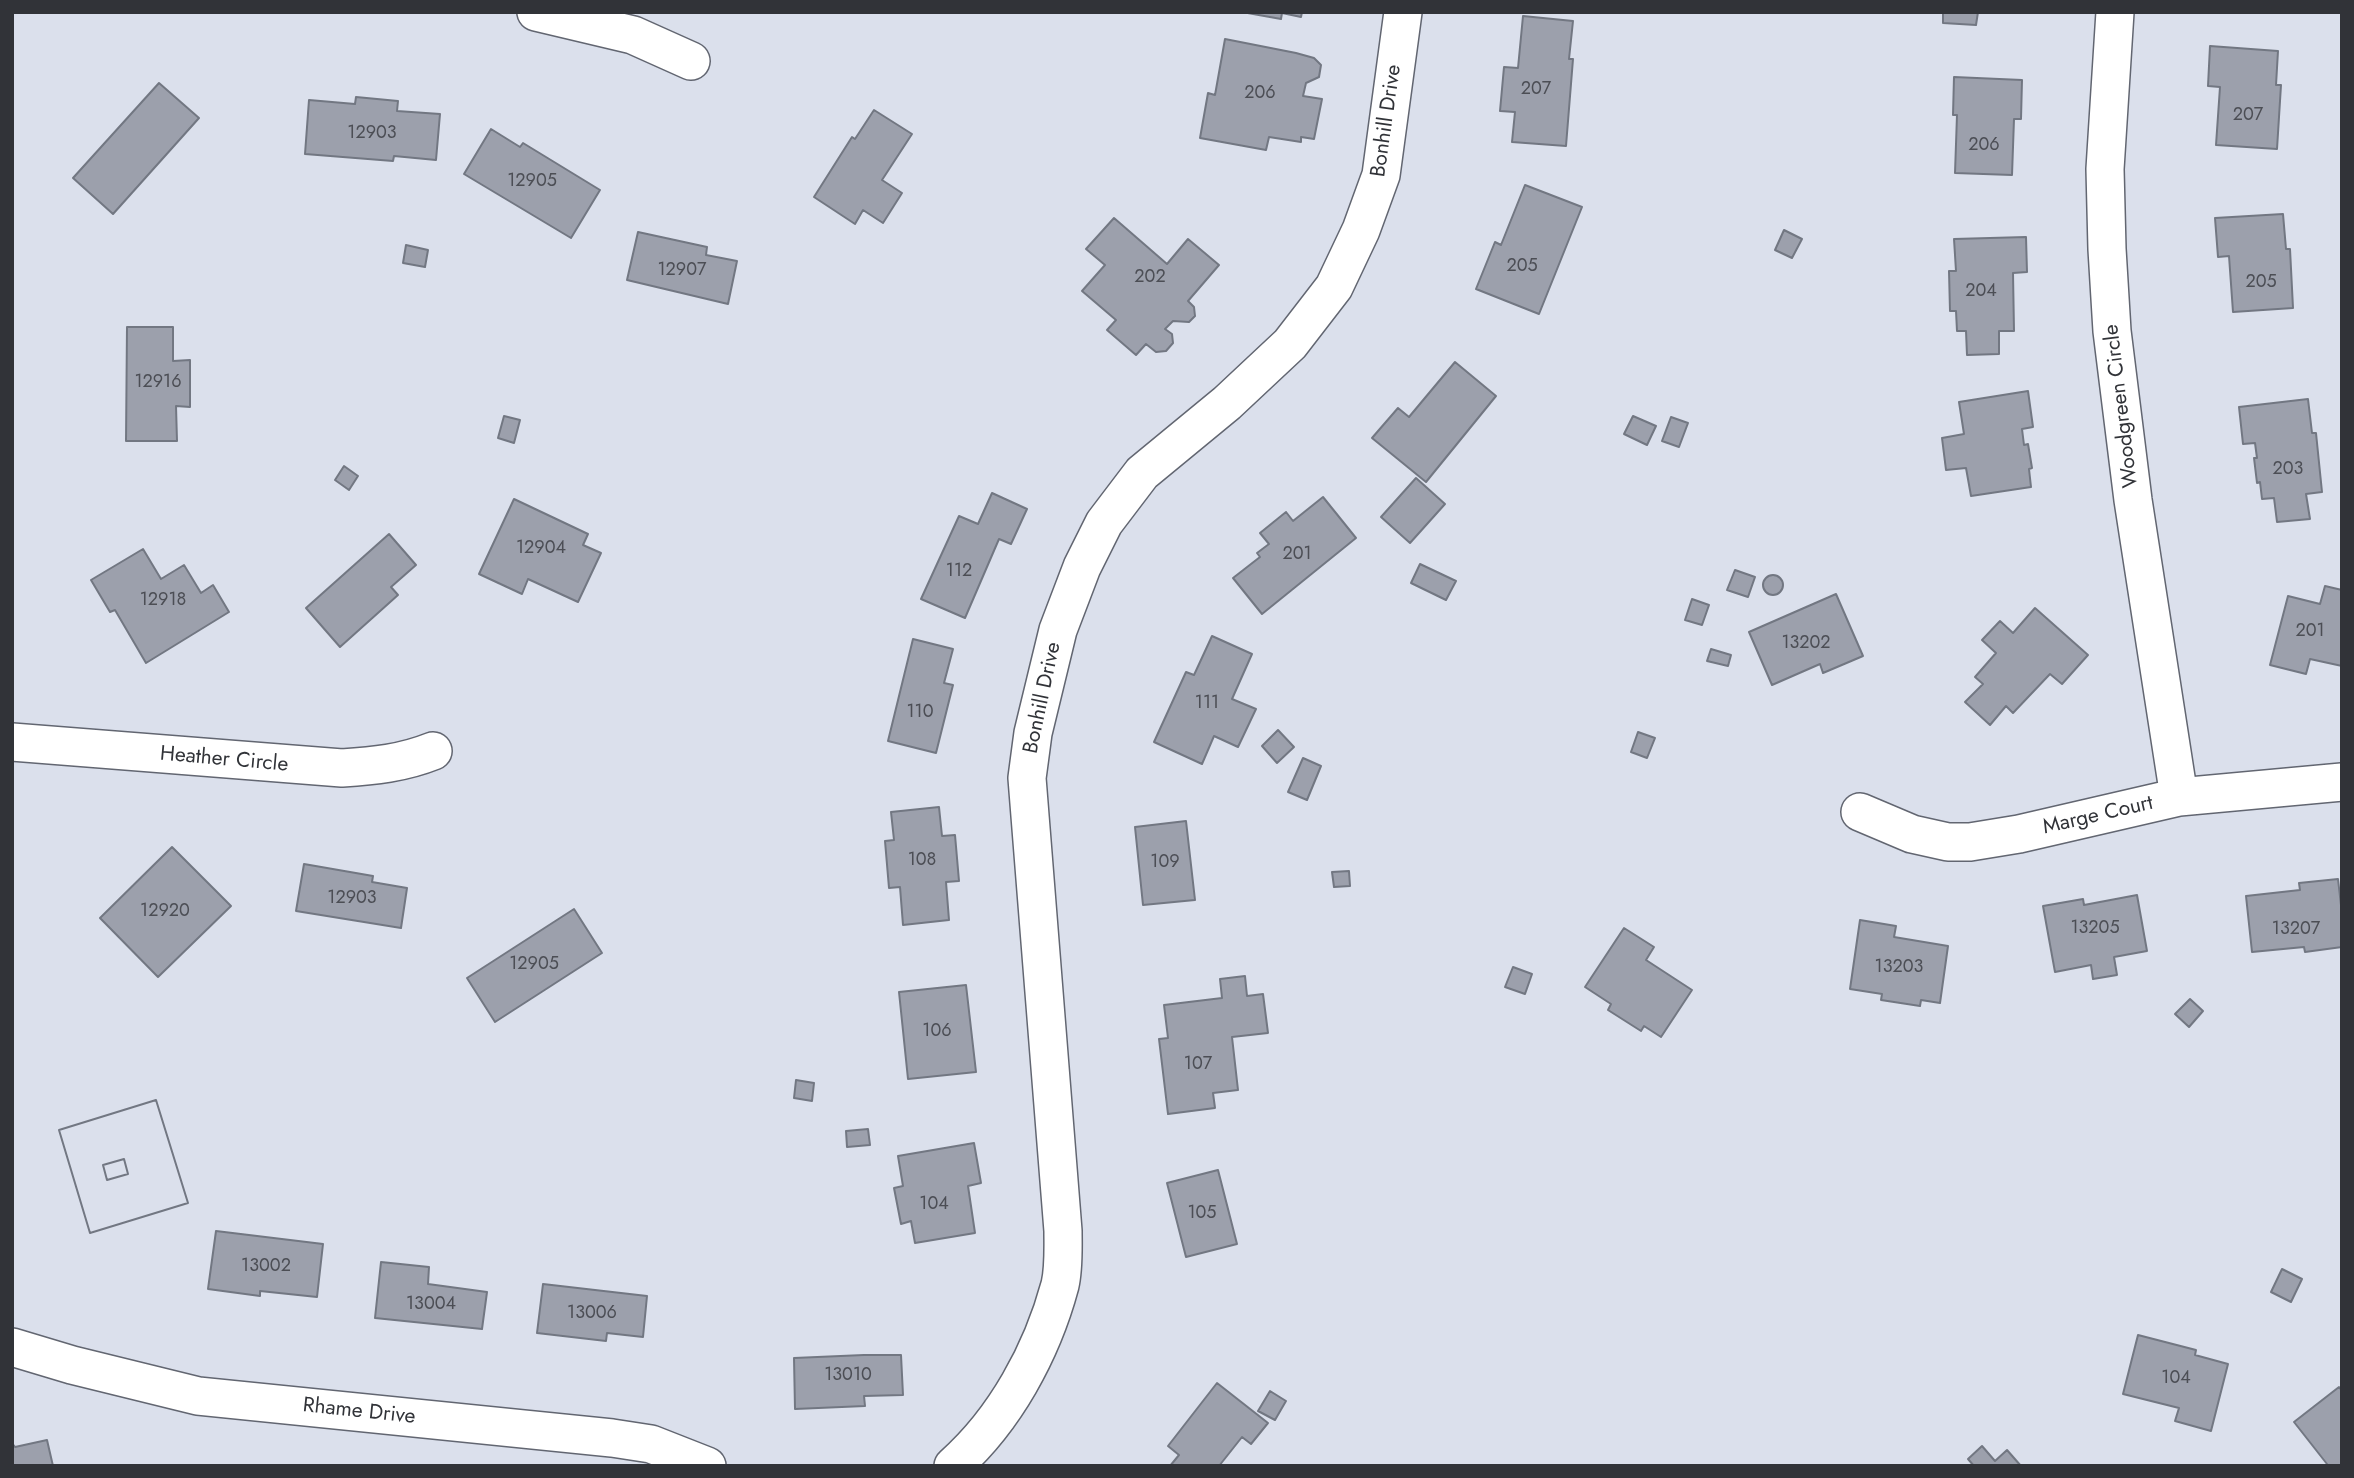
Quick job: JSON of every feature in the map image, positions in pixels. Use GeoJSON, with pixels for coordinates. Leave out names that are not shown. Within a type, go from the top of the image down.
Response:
{"type":"FeatureCollection","features":[{"type":"Feature","properties":{"kind":"street"},"geometry":{"type":"LineString","coordinates":[[537,12],[633,35],[691,61]]}},
{"type":"Feature","properties":{"kind":"street","name":"Bonhill Drive"},"geometry":{"type":"LineString","coordinates":[[953,1466],[1007,1403],[1039,1340],[1060,1283],[1063,1231],[1027,778],[1032,733],[1058,630],[1082,567],[1104,523],[1142,473],[1227,403],[1290,344],[1334,287],[1361,230],[1381,175],[1403,12]]}},
{"type":"Feature","properties":{"kind":"street","name":"Woodgreen Circle"},"geometry":{"type":"LineString","coordinates":[[2115,12],[2105,169],[2112,331],[2133,500],[2179,797]]}},
{"type":"Feature","properties":{"kind":"street","name":"Heather Circle"},"geometry":{"type":"LineString","coordinates":[[12,742],[342,768],[382,765],[413,759],[433,751]]}},
{"type":"Feature","properties":{"kind":"street","name":"Marge Court"},"geometry":{"type":"LineString","coordinates":[[1860,812],[1912,834],[1948,842],[1970,842],[2019,834],[2179,797],[2342,782]]}},
{"type":"Feature","properties":{"kind":"street","name":"Rhame Drive"},"geometry":{"type":"LineString","coordinates":[[12,1347],[72,1365],[198,1396],[612,1438],[651,1444],[707,1466]]}},
{"type":"Feature","properties":{"kind":"building"},"geometry":{"type":"Polygon","coordinates":[[[1242,12],[1302,12],[1301,17],[1282,13],[1281,19],[1242,12]]]}},
{"type":"Feature","properties":{"kind":"building"},"geometry":{"type":"Polygon","coordinates":[[[1943,12],[1978,12],[1976,25],[1943,23],[1943,12]]]}},
{"type":"Feature","properties":{"kind":"building"},"geometry":{"type":"Polygon","coordinates":[[[1523,16],[1573,21],[1569,59],[1573,59],[1566,146],[1512,142],[1515,112],[1500,111],[1504,67],[1518,68],[1523,16]]]}},
{"type":"Feature","properties":{"kind":"building"},"geometry":{"type":"Polygon","coordinates":[[[1225,39],[1296,53],[1314,58],[1321,65],[1319,77],[1306,83],[1303,96],[1322,99],[1314,139],[1301,137],[1301,142],[1269,137],[1266,150],[1200,138],[1208,93],[1215,95],[1225,39]]]}},
{"type":"Feature","properties":{"kind":"building"},"geometry":{"type":"Polygon","coordinates":[[[2210,46],[2278,51],[2276,85],[2281,85],[2277,149],[2216,145],[2220,87],[2208,86],[2210,46]]]}},
{"type":"Feature","properties":{"kind":"building"},"geometry":{"type":"Polygon","coordinates":[[[1954,77],[2022,80],[2021,119],[2014,119],[2012,175],[1955,173],[1957,115],[1953,115],[1954,77]]]}},
{"type":"Feature","properties":{"kind":"building"},"geometry":{"type":"Polygon","coordinates":[[[159,83],[199,118],[113,214],[73,178],[159,83]]]}},
{"type":"Feature","properties":{"kind":"building"},"geometry":{"type":"Polygon","coordinates":[[[356,97],[398,101],[397,111],[440,114],[436,160],[394,156],[393,161],[305,154],[309,100],[355,104],[356,97]]]}},
{"type":"Feature","properties":{"kind":"building"},"geometry":{"type":"Polygon","coordinates":[[[874,110],[912,134],[882,180],[902,193],[883,223],[863,210],[855,224],[814,197],[852,137],[855,139],[874,110]]]}},
{"type":"Feature","properties":{"kind":"building"},"geometry":{"type":"Polygon","coordinates":[[[491,129],[520,147],[523,143],[600,190],[571,238],[464,174],[491,129]]]}},
{"type":"Feature","properties":{"kind":"building"},"geometry":{"type":"Polygon","coordinates":[[[1525,185],[1582,207],[1539,314],[1476,289],[1495,242],[1501,245],[1525,185]]]}},
{"type":"Feature","properties":{"kind":"building"},"geometry":{"type":"Polygon","coordinates":[[[2283,214],[2286,249],[2290,249],[2293,308],[2233,312],[2229,256],[2218,257],[2215,218],[2283,214]]]}},
{"type":"Feature","properties":{"kind":"building"},"geometry":{"type":"Polygon","coordinates":[[[1114,218],[1167,264],[1188,239],[1219,265],[1188,301],[1194,307],[1195,316],[1189,322],[1173,321],[1165,329],[1172,334],[1173,343],[1166,351],[1156,352],[1146,344],[1136,355],[1107,330],[1116,320],[1082,291],[1105,265],[1086,249],[1114,218]]]}},
{"type":"Feature","properties":{"kind":"building"},"geometry":{"type":"Polygon","coordinates":[[[1784,230],[1802,239],[1792,258],[1775,250],[1784,230]]]}},
{"type":"Feature","properties":{"kind":"building"},"geometry":{"type":"Polygon","coordinates":[[[638,232],[707,247],[706,255],[737,261],[728,304],[627,280],[638,232]]]}},
{"type":"Feature","properties":{"kind":"building"},"geometry":{"type":"Polygon","coordinates":[[[2026,237],[2027,272],[2013,273],[2014,331],[1999,331],[1999,354],[1967,355],[1966,331],[1957,331],[1956,311],[1950,311],[1949,271],[1956,271],[1954,239],[2026,237]]]}},
{"type":"Feature","properties":{"kind":"building"},"geometry":{"type":"Polygon","coordinates":[[[406,245],[428,250],[425,267],[403,263],[406,245]]]}},
{"type":"Feature","properties":{"kind":"building"},"geometry":{"type":"Polygon","coordinates":[[[127,327],[173,327],[173,361],[190,360],[190,407],[176,406],[177,441],[126,441],[127,327]]]}},
{"type":"Feature","properties":{"kind":"building"},"geometry":{"type":"Polygon","coordinates":[[[1455,362],[1496,396],[1426,482],[1372,438],[1398,408],[1409,417],[1455,362]]]}},
{"type":"Feature","properties":{"kind":"building"},"geometry":{"type":"Polygon","coordinates":[[[2028,391],[2033,427],[2022,429],[2032,468],[2029,469],[2031,487],[1971,496],[1966,468],[1946,470],[1942,438],[1964,434],[1959,402],[2028,391]]]}},
{"type":"Feature","properties":{"kind":"building"},"geometry":{"type":"Polygon","coordinates":[[[2308,399],[2312,433],[2316,433],[2322,492],[2306,494],[2310,519],[2277,522],[2274,498],[2262,499],[2260,482],[2257,483],[2255,443],[2243,444],[2239,407],[2308,399]]]}},
{"type":"Feature","properties":{"kind":"building"},"geometry":{"type":"Polygon","coordinates":[[[504,416],[520,420],[514,443],[498,438],[504,416]]]}},
{"type":"Feature","properties":{"kind":"building"},"geometry":{"type":"Polygon","coordinates":[[[1633,416],[1656,426],[1647,445],[1624,434],[1633,416]]]}},
{"type":"Feature","properties":{"kind":"building"},"geometry":{"type":"Polygon","coordinates":[[[1671,417],[1688,423],[1679,447],[1662,441],[1671,417]]]}},
{"type":"Feature","properties":{"kind":"building"},"geometry":{"type":"Polygon","coordinates":[[[344,466],[358,476],[349,490],[335,480],[344,466]]]}},
{"type":"Feature","properties":{"kind":"building"},"geometry":{"type":"Polygon","coordinates":[[[1416,478],[1445,504],[1410,543],[1381,517],[1416,478]]]}},
{"type":"Feature","properties":{"kind":"building"},"geometry":{"type":"Polygon","coordinates":[[[992,493],[1027,509],[1011,544],[999,539],[965,618],[921,599],[959,516],[978,524],[992,493]]]}},
{"type":"Feature","properties":{"kind":"building"},"geometry":{"type":"Polygon","coordinates":[[[1323,497],[1356,538],[1262,614],[1233,578],[1260,557],[1257,553],[1269,544],[1260,533],[1286,512],[1293,521],[1323,497]]]}},
{"type":"Feature","properties":{"kind":"building"},"geometry":{"type":"Polygon","coordinates":[[[514,499],[588,534],[583,545],[601,553],[578,602],[528,579],[522,594],[479,574],[514,499]]]}},
{"type":"Feature","properties":{"kind":"building"},"geometry":{"type":"Polygon","coordinates":[[[389,534],[416,565],[391,587],[398,595],[340,647],[306,608],[389,534]]]}},
{"type":"Feature","properties":{"kind":"building"},"geometry":{"type":"Polygon","coordinates":[[[143,549],[161,579],[184,565],[201,593],[213,585],[229,612],[146,663],[115,610],[110,612],[91,580],[143,549]]]}},
{"type":"Feature","properties":{"kind":"building"},"geometry":{"type":"Polygon","coordinates":[[[1420,564],[1456,581],[1446,600],[1411,583],[1420,564]]]}},
{"type":"Feature","properties":{"kind":"building"},"geometry":{"type":"Polygon","coordinates":[[[1735,570],[1755,577],[1748,597],[1727,590],[1735,570]]]}},
{"type":"Feature","properties":{"kind":"building"},"geometry":{"type":"Polygon","coordinates":[[[1773,575],[1780,578],[1783,585],[1780,592],[1773,595],[1766,592],[1763,585],[1766,578],[1773,575]]]}},
{"type":"Feature","properties":{"kind":"building"},"geometry":{"type":"Polygon","coordinates":[[[2325,586],[2342,590],[2342,666],[2310,659],[2306,674],[2270,665],[2288,596],[2320,604],[2325,586]]]}},
{"type":"Feature","properties":{"kind":"building"},"geometry":{"type":"Polygon","coordinates":[[[1836,594],[1863,656],[1823,673],[1820,664],[1772,685],[1749,632],[1836,594]]]}},
{"type":"Feature","properties":{"kind":"building"},"geometry":{"type":"Polygon","coordinates":[[[1692,599],[1709,605],[1702,625],[1685,620],[1692,599]]]}},
{"type":"Feature","properties":{"kind":"building"},"geometry":{"type":"Polygon","coordinates":[[[2035,608],[2088,655],[2062,684],[2050,674],[2013,713],[2006,706],[1990,725],[1965,702],[1983,684],[1975,677],[1996,653],[1982,640],[2000,621],[2013,633],[2035,608]]]}},
{"type":"Feature","properties":{"kind":"building"},"geometry":{"type":"Polygon","coordinates":[[[1212,636],[1252,654],[1232,699],[1256,709],[1238,747],[1214,736],[1202,764],[1154,742],[1186,672],[1194,675],[1212,636]]]}},
{"type":"Feature","properties":{"kind":"building"},"geometry":{"type":"Polygon","coordinates":[[[913,639],[953,649],[944,683],[953,685],[936,753],[888,741],[913,639]]]}},
{"type":"Feature","properties":{"kind":"building"},"geometry":{"type":"Polygon","coordinates":[[[1711,649],[1731,655],[1728,666],[1707,661],[1711,649]]]}},
{"type":"Feature","properties":{"kind":"building"},"geometry":{"type":"Polygon","coordinates":[[[1278,730],[1294,747],[1277,763],[1262,746],[1278,730]]]}},
{"type":"Feature","properties":{"kind":"building"},"geometry":{"type":"Polygon","coordinates":[[[1638,732],[1655,738],[1647,758],[1631,752],[1638,732]]]}},
{"type":"Feature","properties":{"kind":"building"},"geometry":{"type":"Polygon","coordinates":[[[1303,758],[1321,766],[1307,800],[1288,792],[1303,758]]]}},
{"type":"Feature","properties":{"kind":"building"},"geometry":{"type":"Polygon","coordinates":[[[939,807],[942,836],[955,835],[959,881],[946,882],[949,920],[903,925],[900,887],[889,888],[885,841],[894,840],[891,812],[939,807]]]}},
{"type":"Feature","properties":{"kind":"building"},"geometry":{"type":"Polygon","coordinates":[[[1186,821],[1195,900],[1143,905],[1135,827],[1186,821]]]}},
{"type":"Feature","properties":{"kind":"building"},"geometry":{"type":"Polygon","coordinates":[[[172,847],[231,906],[158,977],[100,918],[172,847]]]}},
{"type":"Feature","properties":{"kind":"building"},"geometry":{"type":"Polygon","coordinates":[[[304,864],[373,876],[372,882],[407,888],[401,928],[296,911],[304,864]]]}},
{"type":"Feature","properties":{"kind":"building"},"geometry":{"type":"Polygon","coordinates":[[[1349,871],[1350,886],[1334,887],[1332,872],[1349,871]]]}},
{"type":"Feature","properties":{"kind":"building"},"geometry":{"type":"Polygon","coordinates":[[[2338,879],[2342,947],[2305,952],[2304,947],[2252,952],[2246,896],[2300,890],[2299,883],[2338,879]]]}},
{"type":"Feature","properties":{"kind":"building"},"geometry":{"type":"Polygon","coordinates":[[[2137,895],[2147,951],[2114,957],[2117,975],[2093,979],[2091,965],[2055,972],[2043,906],[2083,899],[2084,905],[2137,895]]]}},
{"type":"Feature","properties":{"kind":"building"},"geometry":{"type":"Polygon","coordinates":[[[574,909],[602,953],[495,1022],[467,978],[574,909]]]}},
{"type":"Feature","properties":{"kind":"building"},"geometry":{"type":"Polygon","coordinates":[[[1860,920],[1896,926],[1894,937],[1948,946],[1940,1003],[1921,1000],[1920,1006],[1881,1000],[1882,994],[1850,989],[1860,920]]]}},
{"type":"Feature","properties":{"kind":"building"},"geometry":{"type":"Polygon","coordinates":[[[1624,928],[1654,947],[1646,960],[1692,990],[1661,1037],[1644,1026],[1641,1031],[1608,1010],[1611,1004],[1585,987],[1624,928]]]}},
{"type":"Feature","properties":{"kind":"building"},"geometry":{"type":"Polygon","coordinates":[[[1513,967],[1532,974],[1525,994],[1505,987],[1513,967]]]}},
{"type":"Feature","properties":{"kind":"building"},"geometry":{"type":"Polygon","coordinates":[[[1245,976],[1247,996],[1263,994],[1268,1033],[1232,1037],[1238,1090],[1213,1093],[1215,1108],[1168,1114],[1159,1039],[1168,1038],[1164,1005],[1222,998],[1220,979],[1245,976]]]}},
{"type":"Feature","properties":{"kind":"building"},"geometry":{"type":"Polygon","coordinates":[[[966,985],[976,1072],[908,1079],[899,992],[966,985]]]}},
{"type":"Feature","properties":{"kind":"building"},"geometry":{"type":"Polygon","coordinates":[[[2190,999],[2203,1011],[2189,1027],[2175,1014],[2190,999]]]}},
{"type":"Feature","properties":{"kind":"building"},"geometry":{"type":"Polygon","coordinates":[[[796,1080],[814,1083],[812,1101],[794,1098],[796,1080]]]}},
{"type":"Feature","properties":{"kind":"building"},"geometry":{"type":"Polygon","coordinates":[[[156,1100],[188,1203],[90,1233],[59,1130],[156,1100]],[[124,1159],[103,1165],[107,1180],[128,1174],[124,1159]]]}},
{"type":"Feature","properties":{"kind":"building"},"geometry":{"type":"Polygon","coordinates":[[[156,1100],[188,1203],[90,1233],[59,1130],[156,1100]],[[124,1159],[103,1165],[107,1180],[128,1174],[124,1159]]]}},
{"type":"Feature","properties":{"kind":"building"},"geometry":{"type":"Polygon","coordinates":[[[868,1129],[870,1145],[847,1147],[846,1131],[868,1129]]]}},
{"type":"Feature","properties":{"kind":"building"},"geometry":{"type":"Polygon","coordinates":[[[974,1143],[981,1183],[968,1186],[975,1233],[915,1243],[911,1221],[901,1224],[894,1188],[903,1186],[898,1156],[974,1143]]]}},
{"type":"Feature","properties":{"kind":"building"},"geometry":{"type":"Polygon","coordinates":[[[1218,1170],[1237,1244],[1186,1257],[1167,1183],[1218,1170]]]}},
{"type":"Feature","properties":{"kind":"building"},"geometry":{"type":"Polygon","coordinates":[[[216,1231],[323,1244],[317,1297],[260,1291],[260,1296],[208,1289],[216,1231]]]}},
{"type":"Feature","properties":{"kind":"building"},"geometry":{"type":"Polygon","coordinates":[[[381,1262],[429,1267],[428,1284],[487,1292],[482,1329],[375,1318],[381,1262]]]}},
{"type":"Feature","properties":{"kind":"building"},"geometry":{"type":"Polygon","coordinates":[[[2282,1269],[2302,1279],[2291,1302],[2271,1292],[2282,1269]]]}},
{"type":"Feature","properties":{"kind":"building"},"geometry":{"type":"Polygon","coordinates":[[[543,1284],[647,1296],[643,1337],[607,1333],[606,1341],[537,1333],[543,1284]]]}},
{"type":"Feature","properties":{"kind":"building"},"geometry":{"type":"Polygon","coordinates":[[[2138,1335],[2196,1350],[2195,1355],[2228,1364],[2211,1431],[2175,1421],[2179,1408],[2123,1394],[2138,1335]]]}},
{"type":"Feature","properties":{"kind":"building"},"geometry":{"type":"Polygon","coordinates":[[[901,1355],[903,1395],[864,1396],[865,1406],[795,1409],[794,1358],[901,1355]]]}},
{"type":"Feature","properties":{"kind":"building"},"geometry":{"type":"Polygon","coordinates":[[[1217,1383],[1268,1423],[1251,1444],[1242,1437],[1219,1466],[1170,1466],[1179,1455],[1168,1446],[1217,1383]]]}},
{"type":"Feature","properties":{"kind":"building"},"geometry":{"type":"Polygon","coordinates":[[[2339,1387],[2342,1391],[2342,1466],[2325,1466],[2327,1464],[2294,1422],[2339,1387]]]}},
{"type":"Feature","properties":{"kind":"building"},"geometry":{"type":"Polygon","coordinates":[[[1270,1391],[1286,1401],[1275,1420],[1258,1411],[1270,1391]]]}},
{"type":"Feature","properties":{"kind":"building"},"geometry":{"type":"Polygon","coordinates":[[[47,1440],[53,1466],[12,1466],[12,1443],[15,1447],[47,1440]]]}},
{"type":"Feature","properties":{"kind":"building"},"geometry":{"type":"Polygon","coordinates":[[[1982,1446],[1995,1461],[2007,1450],[2021,1466],[1974,1466],[1968,1459],[1982,1446]]]}}]}
